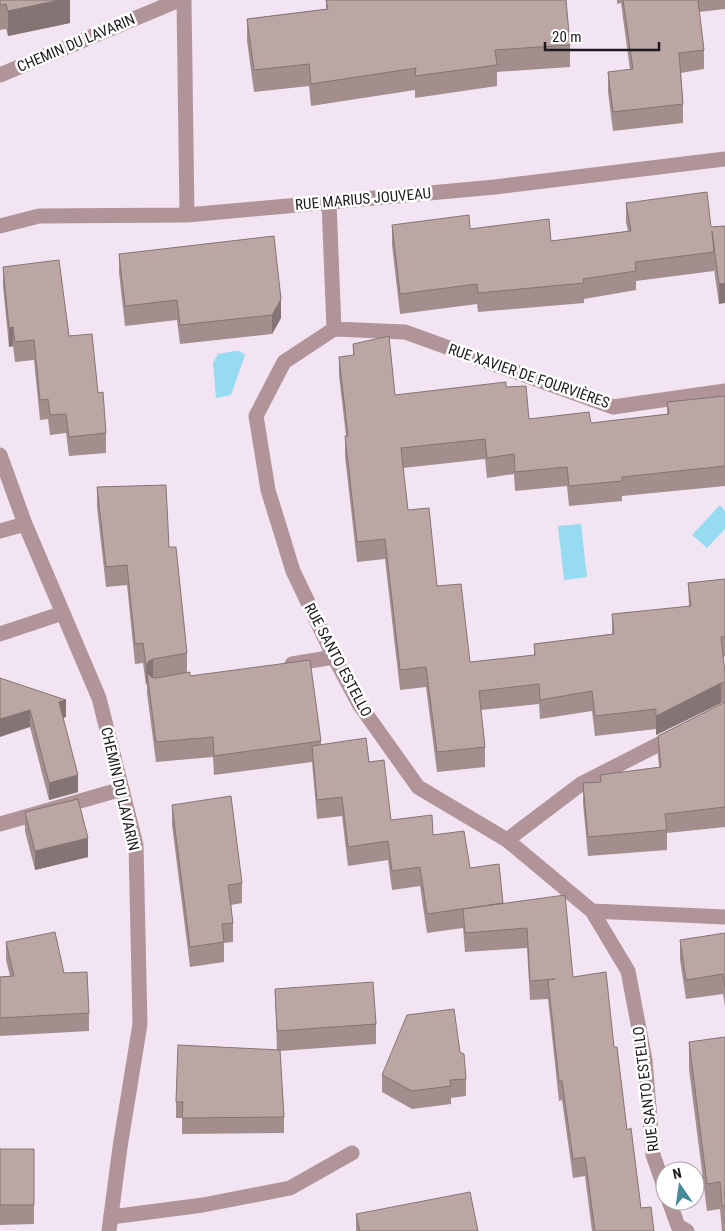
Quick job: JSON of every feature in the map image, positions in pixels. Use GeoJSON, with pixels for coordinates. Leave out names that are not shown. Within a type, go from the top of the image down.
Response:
{"type":"FeatureCollection","features":[{"type":"Feature","properties":{"kind":"street","name":"CHEMIN DU LAVARIN"},"geometry":{"type":"LineString","coordinates":[[0,75],[179,0]]}},
{"type":"Feature","properties":{"kind":"street"},"geometry":{"type":"LineString","coordinates":[[184,0],[186,215]]}},
{"type":"Feature","properties":{"kind":"street","name":"RUE MARIUS JOUVEAU"},"geometry":{"type":"LineString","coordinates":[[0,226],[39,216],[186,215],[495,187],[725,159]]}},
{"type":"Feature","properties":{"kind":"street"},"geometry":{"type":"LineString","coordinates":[[330,202],[334,329]]}},
{"type":"Feature","properties":{"kind":"street","name":"RUE XAVIER DE FOURVIÈRES"},"geometry":{"type":"LineString","coordinates":[[334,329],[405,332],[613,407],[725,391]]}},
{"type":"Feature","properties":{"kind":"street","name":"RUE SANTO ESTELLO"},"geometry":{"type":"LineString","coordinates":[[334,329],[284,362],[256,416],[268,490],[293,571],[334,657],[359,704],[418,787],[507,840],[592,911],[628,971],[645,1060],[653,1155],[655,1161]]}},
{"type":"Feature","properties":{"kind":"street","name":"CHEMIN DU LAVARIN"},"geometry":{"type":"LineString","coordinates":[[0,455],[25,524],[99,698],[136,844],[140,1024],[110,1224]]}},
{"type":"Feature","properties":{"kind":"street"},"geometry":{"type":"LineString","coordinates":[[0,532],[25,524]]}},
{"type":"Feature","properties":{"kind":"street"},"geometry":{"type":"LineString","coordinates":[[0,634],[63,613]]}},
{"type":"Feature","properties":{"kind":"street"},"geometry":{"type":"LineString","coordinates":[[277,667],[334,657]]}},
{"type":"Feature","properties":{"kind":"street"},"geometry":{"type":"LineString","coordinates":[[507,840],[581,784],[691,728]]}},
{"type":"Feature","properties":{"kind":"street"},"geometry":{"type":"LineString","coordinates":[[0,824],[122,789]]}},
{"type":"Feature","properties":{"kind":"street"},"geometry":{"type":"LineString","coordinates":[[592,911],[725,917]]}},
{"type":"Feature","properties":{"kind":"street"},"geometry":{"type":"LineString","coordinates":[[110,1224],[290,1188],[352,1153]]}},
{"type":"Feature","properties":{"kind":"street"},"geometry":{"type":"LineString","coordinates":[[673,1211],[678,1226],[687,1231]]}},
{"type":"Feature","properties":{"kind":"water"},"geometry":{"type":"Polygon","coordinates":[[[240,351],[245,355],[231,395],[216,398],[213,363],[218,354],[240,351]]]}},
{"type":"Feature","properties":{"kind":"water"},"geometry":{"type":"Polygon","coordinates":[[[720,505],[725,511],[725,529],[707,548],[692,535],[720,505]]]}},
{"type":"Feature","properties":{"kind":"water"},"geometry":{"type":"Polygon","coordinates":[[[581,524],[587,577],[564,580],[558,526],[581,524]]]}},
{"type":"Feature","properties":{"kind":"building"},"geometry":{"type":"Polygon","coordinates":[[[0,0],[60,0],[8,11],[6,4],[0,5],[0,0]]]}},
{"type":"Feature","properties":{"kind":"building"},"geometry":{"type":"Polygon","coordinates":[[[326,0],[566,0],[570,45],[495,50],[497,65],[415,76],[416,68],[311,84],[309,64],[254,70],[247,19],[328,9],[326,0]]]}},
{"type":"Feature","properties":{"kind":"building"},"geometry":{"type":"Polygon","coordinates":[[[623,0],[698,0],[704,50],[679,53],[683,104],[613,112],[608,72],[633,69],[623,0]]]}},
{"type":"Feature","properties":{"kind":"building"},"geometry":{"type":"Polygon","coordinates":[[[707,192],[711,227],[725,226],[725,283],[719,284],[712,231],[714,252],[635,262],[636,271],[583,279],[584,283],[478,293],[477,284],[400,294],[392,225],[469,215],[470,229],[549,219],[551,241],[631,231],[626,203],[707,192]]]}},
{"type":"Feature","properties":{"kind":"building"},"geometry":{"type":"Polygon","coordinates":[[[274,236],[281,299],[272,315],[180,325],[177,300],[125,306],[119,254],[274,236]]]}},
{"type":"Feature","properties":{"kind":"building"},"geometry":{"type":"Polygon","coordinates":[[[59,260],[69,336],[92,334],[98,393],[103,392],[106,433],[69,437],[66,414],[50,415],[48,399],[40,400],[34,340],[15,342],[13,327],[9,328],[3,267],[59,260]]]}},
{"type":"Feature","properties":{"kind":"building"},"geometry":{"type":"Polygon","coordinates":[[[389,336],[395,395],[506,382],[506,387],[526,386],[529,419],[589,412],[591,423],[669,414],[667,402],[725,396],[725,466],[622,477],[622,481],[569,486],[567,467],[515,472],[514,454],[487,458],[485,439],[401,448],[408,510],[429,508],[437,586],[461,584],[470,662],[535,655],[534,644],[614,634],[612,614],[691,606],[688,583],[725,579],[725,637],[721,637],[725,682],[656,716],[656,709],[595,716],[592,691],[540,700],[539,684],[479,691],[485,747],[437,752],[426,667],[400,670],[385,539],[357,542],[345,436],[348,436],[339,357],[354,355],[353,344],[389,336]]]}},
{"type":"Feature","properties":{"kind":"building"},"geometry":{"type":"Polygon","coordinates":[[[166,485],[169,547],[176,547],[187,653],[153,659],[146,665],[143,643],[135,644],[127,565],[106,567],[97,487],[166,485]]]}},
{"type":"Feature","properties":{"kind":"building"},"geometry":{"type":"Polygon","coordinates":[[[310,660],[321,741],[214,756],[213,737],[156,742],[147,673],[151,677],[156,678],[190,672],[190,676],[310,660]]]}},
{"type":"Feature","properties":{"kind":"building"},"geometry":{"type":"Polygon","coordinates":[[[0,678],[66,700],[59,702],[78,775],[49,783],[30,710],[0,719],[0,678]]]}},
{"type":"Feature","properties":{"kind":"building"},"geometry":{"type":"Polygon","coordinates":[[[725,702],[725,807],[665,814],[667,830],[588,837],[583,783],[601,782],[600,775],[661,767],[658,736],[725,702]]]}},
{"type":"Feature","properties":{"kind":"building"},"geometry":{"type":"Polygon","coordinates":[[[366,738],[369,762],[384,760],[391,820],[432,815],[433,835],[464,831],[470,868],[499,864],[503,903],[427,914],[420,867],[392,871],[388,841],[348,847],[342,797],[317,800],[312,746],[366,738]]]}},
{"type":"Feature","properties":{"kind":"building"},"geometry":{"type":"Polygon","coordinates":[[[231,796],[242,883],[228,885],[233,923],[222,924],[224,942],[190,947],[172,805],[231,796]]]}},
{"type":"Feature","properties":{"kind":"building"},"geometry":{"type":"Polygon","coordinates":[[[78,799],[88,838],[35,851],[25,812],[78,799]]]}},
{"type":"Feature","properties":{"kind":"building"},"geometry":{"type":"Polygon","coordinates":[[[565,895],[573,977],[606,972],[614,1047],[617,1047],[627,1130],[631,1128],[641,1208],[651,1207],[654,1231],[595,1231],[585,1157],[573,1159],[562,1081],[559,1081],[548,980],[555,979],[530,981],[527,928],[465,933],[463,909],[565,895]]]}},
{"type":"Feature","properties":{"kind":"building"},"geometry":{"type":"Polygon","coordinates":[[[55,932],[64,973],[87,972],[89,1013],[0,1018],[0,977],[14,976],[6,942],[55,932]]]}},
{"type":"Feature","properties":{"kind":"building"},"geometry":{"type":"Polygon","coordinates":[[[725,933],[725,987],[723,974],[686,980],[680,940],[725,933]]]}},
{"type":"Feature","properties":{"kind":"building"},"geometry":{"type":"Polygon","coordinates":[[[373,982],[376,1024],[277,1031],[275,989],[373,982]]]}},
{"type":"Feature","properties":{"kind":"building"},"geometry":{"type":"Polygon","coordinates":[[[454,1009],[460,1052],[464,1054],[466,1079],[450,1080],[451,1086],[412,1091],[382,1075],[407,1015],[454,1009]]]}},
{"type":"Feature","properties":{"kind":"building"},"geometry":{"type":"Polygon","coordinates":[[[725,1037],[725,1206],[722,1205],[720,1182],[707,1184],[689,1042],[725,1037]]]}},
{"type":"Feature","properties":{"kind":"building"},"geometry":{"type":"Polygon","coordinates":[[[178,1045],[280,1050],[284,1117],[182,1118],[183,1102],[176,1102],[178,1045]]]}},
{"type":"Feature","properties":{"kind":"building"},"geometry":{"type":"Polygon","coordinates":[[[0,1149],[34,1149],[34,1205],[0,1205],[0,1149]]]}},
{"type":"Feature","properties":{"kind":"building"},"geometry":{"type":"Polygon","coordinates":[[[470,1192],[478,1231],[360,1231],[356,1214],[470,1192]]]}}]}
